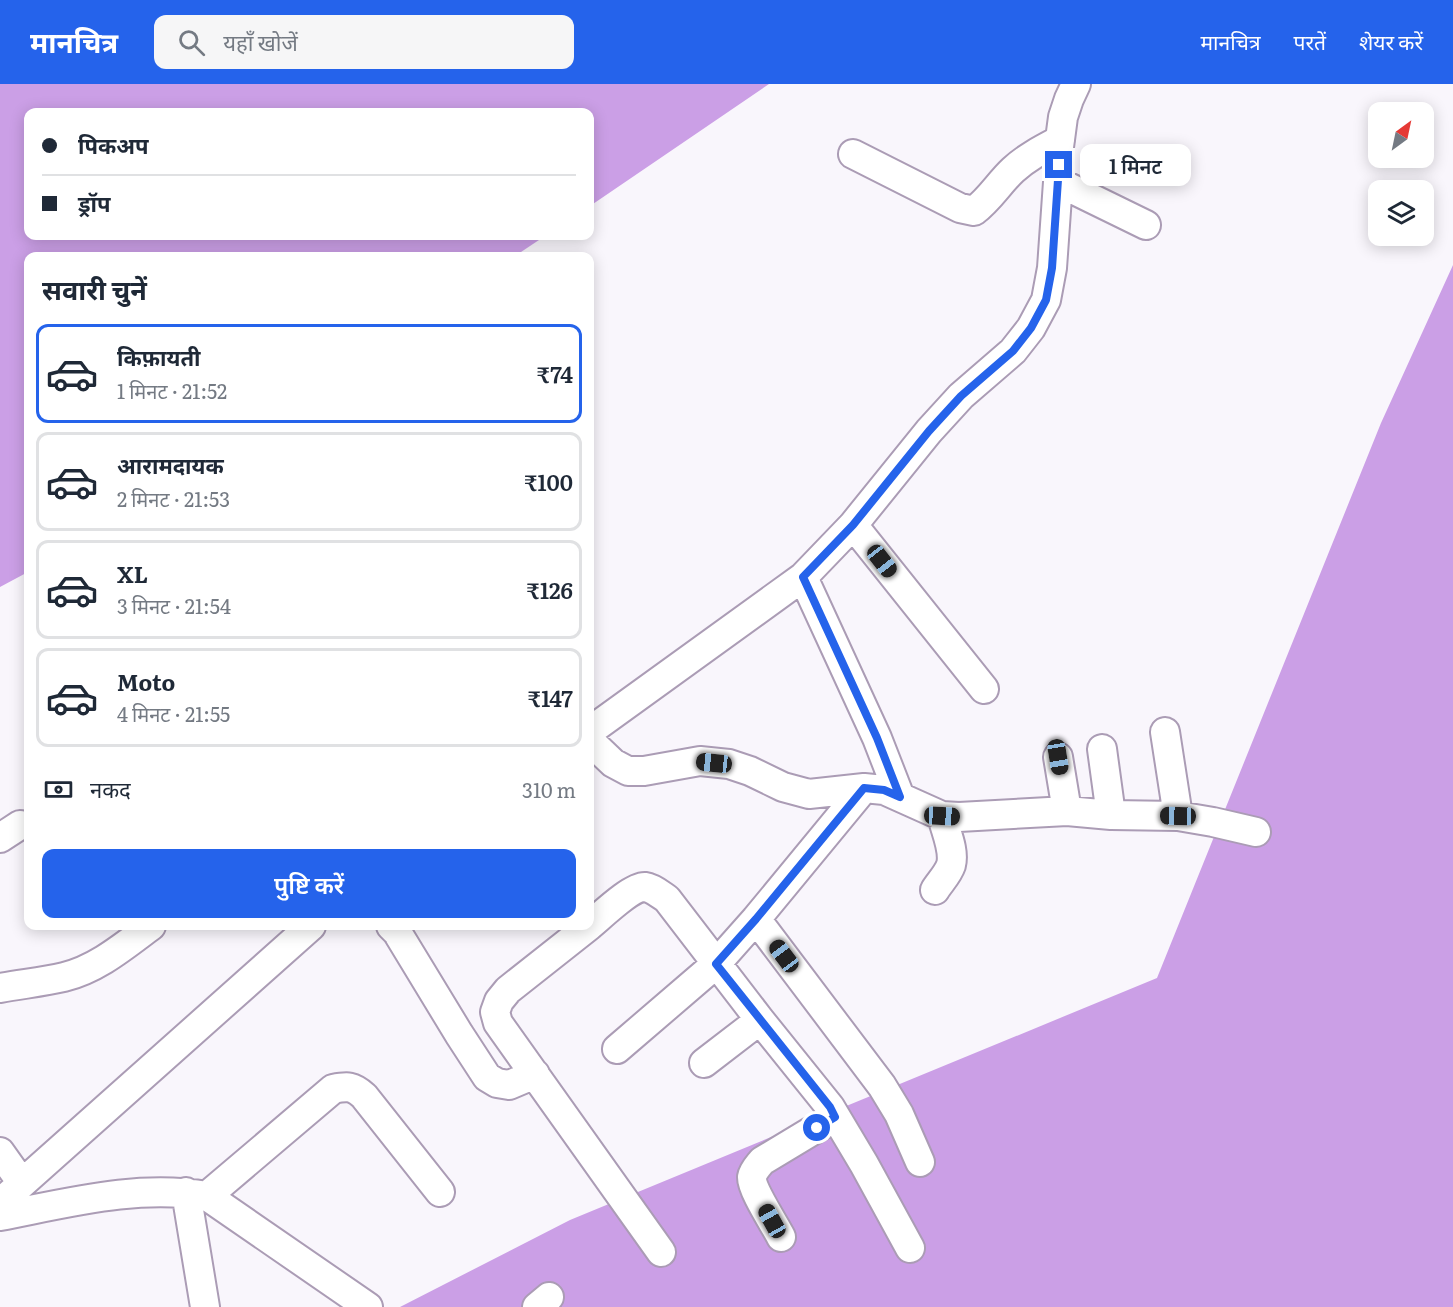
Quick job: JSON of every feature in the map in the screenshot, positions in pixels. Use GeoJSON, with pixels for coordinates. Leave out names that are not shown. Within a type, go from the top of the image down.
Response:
{"type":"FeatureCollection","features":[{"type":"Feature","properties":{"kind":"street"},"geometry":{"type":"LineString","coordinates":[[594,728],[803,577],[853,525],[929,431],[961,396],[1013,351],[1031,328],[1046,300],[1052,268],[1063,117],[1076,84]]}},
{"type":"Feature","properties":{"kind":"street"},"geometry":{"type":"LineString","coordinates":[[853,154],[960,208],[974,211],[986,202],[1012,171],[1035,153],[1060,140]]}},
{"type":"Feature","properties":{"kind":"street"},"geometry":{"type":"LineString","coordinates":[[1058,182],[1146,225]]}},
{"type":"Feature","properties":{"kind":"street"},"geometry":{"type":"LineString","coordinates":[[853,525],[984,689]]}},
{"type":"Feature","properties":{"kind":"street"},"geometry":{"type":"LineString","coordinates":[[803,577],[877,738],[900,797]]}},
{"type":"Feature","properties":{"kind":"street"},"geometry":{"type":"LineString","coordinates":[[1165,732],[1178,816]]}},
{"type":"Feature","properties":{"kind":"street"},"geometry":{"type":"LineString","coordinates":[[594,745],[613,763],[628,771],[644,771],[700,761],[729,764],[783,787],[809,794],[864,788],[884,790],[942,816],[1067,812],[1178,816],[1256,832]]}},
{"type":"Feature","properties":{"kind":"street"},"geometry":{"type":"LineString","coordinates":[[1102,749],[1111,815]]}},
{"type":"Feature","properties":{"kind":"street"},"geometry":{"type":"LineString","coordinates":[[1058,757],[1067,812]]}},
{"type":"Feature","properties":{"kind":"street"},"geometry":{"type":"LineString","coordinates":[[617,1049],[716,964],[864,788]]}},
{"type":"Feature","properties":{"kind":"street"},"geometry":{"type":"LineString","coordinates":[[935,890],[952,862],[942,816]]}},
{"type":"Feature","properties":{"kind":"street"},"geometry":{"type":"LineString","coordinates":[[594,921],[631,892],[644,887],[667,899],[830,1107],[910,1248]]}},
{"type":"Feature","properties":{"kind":"street"},"geometry":{"type":"LineString","coordinates":[[756,919],[882,1086],[899,1114],[920,1162]]}},
{"type":"Feature","properties":{"kind":"street"},"geometry":{"type":"LineString","coordinates":[[0,988],[66,977],[115,953],[146,930]]}},
{"type":"Feature","properties":{"kind":"street"},"geometry":{"type":"LineString","coordinates":[[0,1203],[307,930]]}},
{"type":"Feature","properties":{"kind":"street"},"geometry":{"type":"LineString","coordinates":[[395,930],[487,1077],[497,1083],[509,1085],[536,1074]]}},
{"type":"Feature","properties":{"kind":"street"},"geometry":{"type":"LineString","coordinates":[[583,930],[508,990],[499,1000],[495,1012],[498,1023],[661,1252]]}},
{"type":"Feature","properties":{"kind":"street"},"geometry":{"type":"LineString","coordinates":[[704,1063],[760,1020]]}},
{"type":"Feature","properties":{"kind":"street"},"geometry":{"type":"LineString","coordinates":[[197,1194],[333,1089],[346,1086],[356,1089],[364,1096],[440,1192]]}},
{"type":"Feature","properties":{"kind":"street"},"geometry":{"type":"LineString","coordinates":[[781,1237],[755,1190],[751,1179],[754,1171],[762,1161],[835,1117]]}},
{"type":"Feature","properties":{"kind":"street"},"geometry":{"type":"LineString","coordinates":[[0,1152],[22,1183]]}},
{"type":"Feature","properties":{"kind":"street"},"geometry":{"type":"LineString","coordinates":[[0,1216],[125,1193],[197,1194],[368,1307]]}},
{"type":"Feature","properties":{"kind":"street"},"geometry":{"type":"LineString","coordinates":[[197,1194],[205,1307]]}},
{"type":"Feature","properties":{"kind":"shaded area"},"geometry":{"type":"Polygon","coordinates":[[[0,84],[769,84],[594,203],[594,108],[24,108],[24,240],[539,240],[521,252],[24,252],[24,574],[0,587],[0,84]]]}},
{"type":"Feature","properties":{"kind":"shaded area"},"geometry":{"type":"Polygon","coordinates":[[[1453,265],[1453,1307],[400,1307],[570,1220],[1157,978],[1381,423],[1453,265]]]}},
{"type":"Feature","properties":{"kind":"route"},"geometry":{"type":"LineString","coordinates":[[817,1128],[835,1117],[830,1107],[716,964],[864,788],[884,790],[900,797],[877,738],[803,577],[853,525],[929,431],[961,396],[1013,351],[1031,328],[1046,300],[1052,268],[1059,165]]}}]}
